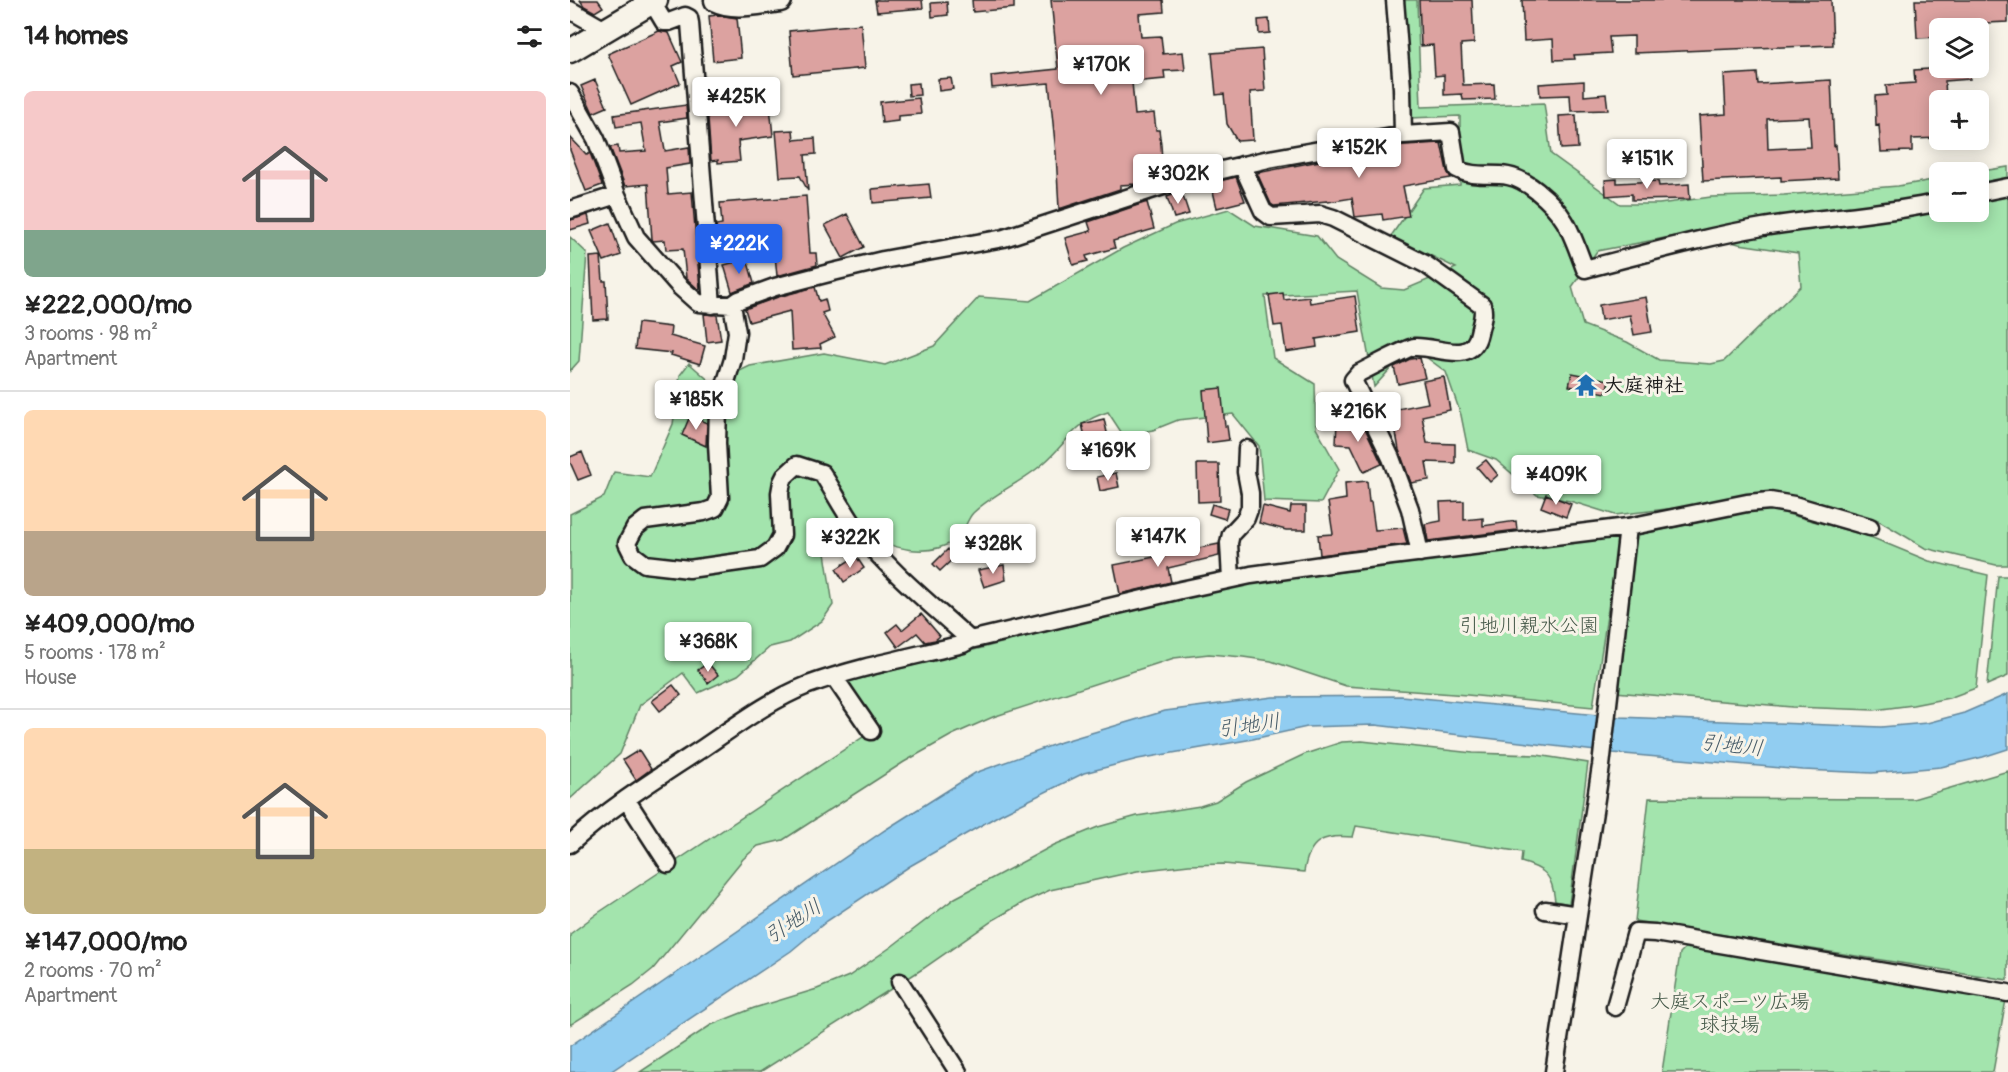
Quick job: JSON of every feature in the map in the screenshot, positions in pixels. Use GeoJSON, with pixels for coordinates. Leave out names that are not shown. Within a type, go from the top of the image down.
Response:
{"type":"FeatureCollection","features":[{"type":"Feature","properties":{"kind":"street"},"geometry":{"type":"LineString","coordinates":[[716,0],[724,4],[780,0]]}},
{"type":"Feature","properties":{"kind":"street"},"geometry":{"type":"LineString","coordinates":[[1395,0],[1403,135]]}},
{"type":"Feature","properties":{"kind":"street"},"geometry":{"type":"LineString","coordinates":[[570,51],[654,1],[664,21],[669,22],[685,16],[689,18],[712,305]]}},
{"type":"Feature","properties":{"kind":"street"},"geometry":{"type":"LineString","coordinates":[[570,10],[605,30]]}},
{"type":"Feature","properties":{"kind":"street"},"geometry":{"type":"LineString","coordinates":[[570,93],[596,139],[636,237],[698,303],[712,305],[732,305],[739,300],[775,287],[843,269],[1004,238],[1157,186],[1242,165],[1403,135],[1451,132],[1457,169],[1476,175],[1506,176],[1526,182],[1551,202],[1566,220],[1585,269],[1761,228],[1887,213],[1929,204]]}},
{"type":"Feature","properties":{"kind":"street"},"geometry":{"type":"LineString","coordinates":[[1242,165],[1263,211],[1271,217],[1320,214],[1333,218],[1425,264],[1482,305],[1484,312],[1478,339],[1466,351],[1413,347],[1359,373],[1353,381],[1391,458],[1410,509],[1420,553]]}},
{"type":"Feature","properties":{"kind":"street"},"geometry":{"type":"LineString","coordinates":[[1989,191],[2008,187]]}},
{"type":"Feature","properties":{"kind":"street"},"geometry":{"type":"LineString","coordinates":[[570,210],[617,195]]}},
{"type":"Feature","properties":{"kind":"street"},"geometry":{"type":"LineString","coordinates":[[732,305],[737,332],[734,359],[718,408],[720,498],[715,507],[704,512],[645,520],[635,528],[627,543],[633,555],[645,564],[689,569],[760,559],[775,548],[782,535],[780,493],[782,482],[797,465],[822,473],[857,530],[870,545],[970,640]]}},
{"type":"Feature","properties":{"kind":"street"},"geometry":{"type":"LineString","coordinates":[[1231,579],[1229,543],[1231,534],[1246,518],[1250,507],[1246,472],[1247,449]]}},
{"type":"Feature","properties":{"kind":"street"},"geometry":{"type":"LineString","coordinates":[[570,844],[626,799],[777,699],[808,685],[834,677],[963,644],[970,640],[1231,579],[1343,562],[1628,527],[1737,505],[1770,501],[1870,527]]}},
{"type":"Feature","properties":{"kind":"street"},"geometry":{"type":"LineString","coordinates":[[1554,1072],[1601,766],[1628,527]]}},
{"type":"Feature","properties":{"kind":"street"},"geometry":{"type":"LineString","coordinates":[[834,677],[872,731]]}},
{"type":"Feature","properties":{"kind":"street"},"geometry":{"type":"LineString","coordinates":[[626,799],[668,864]]}},
{"type":"Feature","properties":{"kind":"street"},"geometry":{"type":"LineString","coordinates":[[1545,910],[1578,915]]}},
{"type":"Feature","properties":{"kind":"street"},"geometry":{"type":"LineString","coordinates":[[1615,1007],[1636,932],[1655,933],[2008,993]]}},
{"type":"Feature","properties":{"kind":"street"},"geometry":{"type":"LineString","coordinates":[[900,981],[958,1072]]}},
{"type":"Feature","properties":{"kind":"green space"},"geometry":{"type":"Polygon","coordinates":[[[1403,0],[1417,0],[1421,107],[1544,103],[1551,154],[1620,204],[1659,204],[1711,197],[1784,195],[1898,186],[1929,181],[1929,222],[1989,222],[1989,170],[2008,167],[2008,565],[1996,565],[1925,548],[1878,520],[1771,494],[1727,502],[1615,515],[1570,501],[1537,495],[1496,460],[1468,450],[1461,415],[1446,372],[1411,346],[1374,387],[1357,291],[1265,296],[1273,358],[1315,384],[1316,428],[1339,469],[1321,503],[1264,501],[1259,446],[1233,414],[1178,420],[1153,430],[1123,435],[1108,412],[1097,416],[1079,427],[1053,454],[1027,476],[981,506],[973,513],[959,538],[942,547],[929,550],[901,548],[846,529],[825,553],[833,605],[822,621],[790,642],[770,647],[738,675],[698,693],[683,673],[640,705],[620,754],[570,799],[570,514],[604,497],[614,472],[650,477],[673,424],[680,375],[689,363],[713,384],[750,366],[824,353],[885,365],[934,346],[979,297],[1030,301],[1123,248],[1175,224],[1229,209],[1255,226],[1317,236],[1336,260],[1381,288],[1404,290],[1456,268],[1391,236],[1424,188],[1460,185],[1460,116],[1410,118],[1403,0]],[[1696,232],[1597,251],[1572,287],[1583,325],[1627,342],[1659,360],[1711,364],[1724,361],[1801,286],[1798,253],[1739,244],[1696,232]]]}},
{"type":"Feature","properties":{"kind":"green space"},"geometry":{"type":"Polygon","coordinates":[[[570,237],[587,253],[579,361],[570,371],[570,237]]]}},
{"type":"Feature","properties":{"kind":"green space","name":"引地川親水公園"},"geometry":{"type":"Polygon","coordinates":[[[1769,509],[1868,536],[1929,561],[1988,575],[1976,688],[1949,698],[1874,710],[1792,707],[1615,692],[1637,535],[1769,509]]]}},
{"type":"Feature","properties":{"kind":"green space","name":"引地川親水公園"},"geometry":{"type":"Polygon","coordinates":[[[1619,537],[1593,707],[1346,686],[1271,661],[1243,657],[1209,654],[1174,658],[993,717],[952,735],[904,762],[783,840],[758,846],[743,859],[653,969],[633,985],[570,1025],[570,934],[598,913],[875,729],[843,683],[1183,597],[1252,583],[1619,537]]]}},
{"type":"Feature","properties":{"kind":"green space"},"geometry":{"type":"Polygon","coordinates":[[[1998,576],[2008,576],[2008,676],[1987,685],[1998,576]]]}},
{"type":"Feature","properties":{"kind":"green space"},"geometry":{"type":"Polygon","coordinates":[[[1362,741],[1473,753],[1537,755],[1588,763],[1569,904],[1555,901],[1550,879],[1536,867],[1521,862],[1522,852],[1356,826],[1353,837],[1333,837],[1319,841],[1306,861],[1304,872],[1224,864],[1189,865],[1137,871],[1050,890],[995,919],[924,968],[760,1072],[640,1072],[711,1025],[849,976],[955,898],[1054,845],[1098,827],[1137,816],[1200,806],[1216,801],[1246,782],[1305,754],[1342,742],[1362,741]]]}},
{"type":"Feature","properties":{"kind":"green space"},"geometry":{"type":"Polygon","coordinates":[[[2008,771],[2008,980],[1635,921],[1649,798],[1913,799],[2008,771]]]}},
{"type":"Feature","properties":{"kind":"green space","name":"大庭スポーツ広場 球技場"},"geometry":{"type":"Polygon","coordinates":[[[1686,947],[2007,994],[1993,1072],[1662,1072],[1680,953],[1686,947]]]}},
{"type":"Feature","properties":{"kind":"water","name":"引地川"},"geometry":{"type":"Polygon","coordinates":[[[2008,694],[2008,749],[1941,767],[1872,773],[1803,770],[1613,753],[1375,725],[1307,727],[1138,759],[1084,773],[1001,814],[910,866],[827,921],[791,951],[610,1072],[570,1072],[570,1046],[885,830],[975,773],[1061,742],[1165,711],[1273,697],[1401,696],[1619,717],[1881,727],[1927,723],[1964,713],[2008,694]]]}},
{"type":"Feature","properties":{"kind":"building"},"geometry":{"type":"Polygon","coordinates":[[[580,0],[598,0],[603,7],[595,12],[584,6],[580,0]]]}},
{"type":"Feature","properties":{"kind":"building"},"geometry":{"type":"Polygon","coordinates":[[[875,0],[922,0],[923,8],[877,12],[875,0]]]}},
{"type":"Feature","properties":{"kind":"building"},"geometry":{"type":"Polygon","coordinates":[[[972,0],[1014,0],[1014,8],[973,12],[972,0]]]}},
{"type":"Feature","properties":{"kind":"building"},"geometry":{"type":"Polygon","coordinates":[[[1051,0],[1163,0],[1164,12],[1139,14],[1141,37],[1161,36],[1163,54],[1183,52],[1185,70],[1164,71],[1165,79],[1132,82],[1135,115],[1154,113],[1156,130],[1159,130],[1163,175],[1136,179],[1136,184],[1120,185],[1120,189],[1059,209],[1049,83],[992,88],[991,76],[1058,69],[1051,0]]]}},
{"type":"Feature","properties":{"kind":"building"},"geometry":{"type":"Polygon","coordinates":[[[1419,0],[1472,0],[1474,43],[1461,44],[1463,85],[1494,84],[1495,99],[1463,100],[1462,94],[1444,95],[1444,75],[1435,76],[1433,45],[1421,46],[1419,0]]]}},
{"type":"Feature","properties":{"kind":"building"},"geometry":{"type":"Polygon","coordinates":[[[1522,0],[1831,0],[1833,45],[1634,53],[1634,36],[1609,37],[1611,53],[1574,55],[1575,59],[1554,60],[1553,39],[1524,41],[1522,0]]]}},
{"type":"Feature","properties":{"kind":"building"},"geometry":{"type":"Polygon","coordinates":[[[1915,0],[2008,0],[2008,22],[1989,23],[1989,18],[1929,18],[1929,37],[1917,38],[1915,0]]]}},
{"type":"Feature","properties":{"kind":"building"},"geometry":{"type":"Polygon","coordinates":[[[947,2],[948,15],[932,17],[931,3],[947,2]]]}},
{"type":"Feature","properties":{"kind":"building"},"geometry":{"type":"Polygon","coordinates":[[[709,16],[737,18],[741,58],[713,61],[709,16]]]}},
{"type":"Feature","properties":{"kind":"building"},"geometry":{"type":"Polygon","coordinates":[[[1269,19],[1270,33],[1259,34],[1258,20],[1269,19]]]}},
{"type":"Feature","properties":{"kind":"building"},"geometry":{"type":"Polygon","coordinates":[[[861,24],[865,68],[793,75],[789,31],[861,24]]]}},
{"type":"Feature","properties":{"kind":"building"},"geometry":{"type":"Polygon","coordinates":[[[659,31],[669,33],[682,62],[673,66],[680,83],[631,105],[608,54],[659,31]]]}},
{"type":"Feature","properties":{"kind":"building"},"geometry":{"type":"Polygon","coordinates":[[[1262,49],[1265,91],[1250,92],[1253,140],[1237,141],[1227,124],[1224,94],[1216,95],[1212,53],[1262,49]]]}},
{"type":"Feature","properties":{"kind":"building"},"geometry":{"type":"Polygon","coordinates":[[[1929,69],[1929,78],[1970,79],[1945,81],[1945,90],[1929,90],[1929,138],[1912,139],[1912,151],[1881,152],[1879,125],[1876,126],[1875,96],[1887,95],[1886,85],[1915,83],[1914,70],[1929,69]]]}},
{"type":"Feature","properties":{"kind":"building"},"geometry":{"type":"Polygon","coordinates":[[[1757,73],[1758,84],[1831,80],[1838,178],[1781,181],[1781,177],[1703,181],[1699,116],[1726,114],[1724,75],[1757,73]],[[1809,117],[1767,119],[1768,149],[1811,147],[1809,117]]]}},
{"type":"Feature","properties":{"kind":"building"},"geometry":{"type":"Polygon","coordinates":[[[951,78],[953,89],[939,91],[938,79],[951,78]]]}},
{"type":"Feature","properties":{"kind":"building"},"geometry":{"type":"Polygon","coordinates":[[[595,80],[607,107],[593,113],[581,86],[595,80]]]}},
{"type":"Feature","properties":{"kind":"building"},"geometry":{"type":"Polygon","coordinates":[[[1584,81],[1584,96],[1606,94],[1608,110],[1571,111],[1570,95],[1540,96],[1539,84],[1584,81]]]}},
{"type":"Feature","properties":{"kind":"building"},"geometry":{"type":"Polygon","coordinates":[[[919,83],[920,95],[909,96],[908,84],[919,83]]]}},
{"type":"Feature","properties":{"kind":"building"},"geometry":{"type":"Polygon","coordinates":[[[919,98],[921,114],[898,116],[898,121],[882,123],[880,102],[919,98]]]}},
{"type":"Feature","properties":{"kind":"building"},"geometry":{"type":"Polygon","coordinates":[[[750,101],[750,108],[770,106],[773,136],[738,141],[740,161],[718,163],[718,160],[711,161],[707,105],[750,101]]]}},
{"type":"Feature","properties":{"kind":"building"},"geometry":{"type":"Polygon","coordinates":[[[686,105],[687,118],[660,122],[665,151],[689,147],[690,164],[666,168],[668,194],[692,192],[699,290],[686,278],[683,249],[666,250],[665,240],[653,241],[648,184],[625,186],[610,147],[618,146],[619,153],[646,151],[641,123],[616,127],[614,115],[686,105]]]}},
{"type":"Feature","properties":{"kind":"building"},"geometry":{"type":"Polygon","coordinates":[[[1576,115],[1578,148],[1561,149],[1559,116],[1576,115]]]}},
{"type":"Feature","properties":{"kind":"building"},"geometry":{"type":"Polygon","coordinates":[[[793,130],[794,140],[815,138],[816,154],[805,155],[808,191],[800,176],[780,177],[776,131],[793,130]]]}},
{"type":"Feature","properties":{"kind":"building"},"geometry":{"type":"Polygon","coordinates":[[[570,137],[587,155],[590,153],[602,185],[586,191],[570,150],[570,137]]]}},
{"type":"Feature","properties":{"kind":"building"},"geometry":{"type":"Polygon","coordinates":[[[1441,143],[1447,171],[1451,178],[1403,186],[1409,216],[1383,220],[1382,214],[1355,217],[1352,198],[1274,206],[1257,173],[1404,145],[1441,143]]]}},
{"type":"Feature","properties":{"kind":"building"},"geometry":{"type":"Polygon","coordinates":[[[1236,177],[1245,201],[1217,208],[1211,183],[1236,177]]]}},
{"type":"Feature","properties":{"kind":"building"},"geometry":{"type":"Polygon","coordinates":[[[1617,179],[1617,183],[1658,181],[1659,186],[1689,184],[1690,199],[1632,200],[1632,194],[1606,196],[1605,180],[1617,179]]]}},
{"type":"Feature","properties":{"kind":"building"},"geometry":{"type":"Polygon","coordinates":[[[929,184],[931,198],[873,203],[872,189],[929,184]]]}},
{"type":"Feature","properties":{"kind":"building"},"geometry":{"type":"Polygon","coordinates":[[[1182,193],[1189,214],[1174,218],[1167,197],[1182,193]]]}},
{"type":"Feature","properties":{"kind":"building"},"geometry":{"type":"Polygon","coordinates":[[[806,196],[810,253],[816,253],[817,265],[777,276],[775,255],[748,257],[746,239],[718,241],[716,225],[722,224],[720,203],[806,196]]]}},
{"type":"Feature","properties":{"kind":"building"},"geometry":{"type":"Polygon","coordinates":[[[1147,202],[1154,229],[1113,241],[1115,248],[1086,256],[1088,261],[1073,265],[1065,238],[1091,231],[1088,222],[1147,202]]]}},
{"type":"Feature","properties":{"kind":"building"},"geometry":{"type":"Polygon","coordinates":[[[847,214],[864,247],[843,258],[825,225],[847,214]]]}},
{"type":"Feature","properties":{"kind":"building"},"geometry":{"type":"Polygon","coordinates":[[[588,215],[590,224],[570,230],[570,220],[588,215]]]}},
{"type":"Feature","properties":{"kind":"building"},"geometry":{"type":"Polygon","coordinates":[[[610,223],[621,255],[604,261],[591,231],[610,223]]]}},
{"type":"Feature","properties":{"kind":"building"},"geometry":{"type":"Polygon","coordinates":[[[601,256],[603,281],[606,281],[608,319],[593,320],[590,257],[601,256]]]}},
{"type":"Feature","properties":{"kind":"building"},"geometry":{"type":"Polygon","coordinates":[[[747,259],[754,283],[732,292],[724,265],[747,259]]]}},
{"type":"Feature","properties":{"kind":"building"},"geometry":{"type":"Polygon","coordinates":[[[815,287],[819,301],[825,299],[828,311],[822,313],[835,337],[820,344],[821,348],[792,350],[790,311],[749,322],[745,309],[815,287]]]}},
{"type":"Feature","properties":{"kind":"building"},"geometry":{"type":"Polygon","coordinates":[[[1283,293],[1284,300],[1309,297],[1310,303],[1355,296],[1360,332],[1316,339],[1317,347],[1286,352],[1282,325],[1274,326],[1269,295],[1283,293]]]}},
{"type":"Feature","properties":{"kind":"building"},"geometry":{"type":"Polygon","coordinates":[[[1646,297],[1652,332],[1634,335],[1630,315],[1601,320],[1599,305],[1646,297]]]}},
{"type":"Feature","properties":{"kind":"building"},"geometry":{"type":"Polygon","coordinates":[[[704,314],[717,315],[721,340],[707,342],[704,314]]]}},
{"type":"Feature","properties":{"kind":"building"},"geometry":{"type":"Polygon","coordinates":[[[638,323],[671,327],[670,336],[705,346],[700,364],[671,355],[672,353],[635,349],[638,323]]]}},
{"type":"Feature","properties":{"kind":"building"},"geometry":{"type":"Polygon","coordinates":[[[1420,358],[1425,378],[1398,384],[1394,367],[1410,359],[1420,358]]]}},
{"type":"Feature","properties":{"kind":"building"},"geometry":{"type":"Polygon","coordinates":[[[1572,373],[1609,380],[1606,393],[1569,386],[1572,373]]]}},
{"type":"Feature","properties":{"kind":"building"},"geometry":{"type":"Polygon","coordinates":[[[1444,377],[1450,410],[1422,416],[1427,443],[1455,444],[1455,463],[1426,462],[1429,480],[1411,483],[1399,450],[1392,410],[1428,403],[1423,381],[1444,377]]]}},
{"type":"Feature","properties":{"kind":"building"},"geometry":{"type":"Polygon","coordinates":[[[1221,388],[1225,426],[1227,426],[1229,440],[1207,443],[1203,390],[1221,388]]]}},
{"type":"Feature","properties":{"kind":"building"},"geometry":{"type":"Polygon","coordinates":[[[690,416],[707,423],[706,446],[682,435],[690,416]]]}},
{"type":"Feature","properties":{"kind":"building"},"geometry":{"type":"Polygon","coordinates":[[[1104,419],[1110,446],[1088,450],[1082,424],[1104,419]]]}},
{"type":"Feature","properties":{"kind":"building"},"geometry":{"type":"Polygon","coordinates":[[[1337,421],[1362,422],[1382,464],[1364,472],[1351,445],[1336,444],[1337,421]]]}},
{"type":"Feature","properties":{"kind":"building"},"geometry":{"type":"Polygon","coordinates":[[[582,452],[591,475],[578,480],[570,457],[582,452]]]}},
{"type":"Feature","properties":{"kind":"building"},"geometry":{"type":"Polygon","coordinates":[[[1486,460],[1498,475],[1490,482],[1477,467],[1486,460]]]}},
{"type":"Feature","properties":{"kind":"building"},"geometry":{"type":"Polygon","coordinates":[[[1197,464],[1219,464],[1220,501],[1198,502],[1197,464]]]}},
{"type":"Feature","properties":{"kind":"building"},"geometry":{"type":"Polygon","coordinates":[[[1116,473],[1119,487],[1100,491],[1097,477],[1116,473]]]}},
{"type":"Feature","properties":{"kind":"building"},"geometry":{"type":"Polygon","coordinates":[[[1367,481],[1375,530],[1403,528],[1407,544],[1320,555],[1318,535],[1333,534],[1328,502],[1346,499],[1345,483],[1367,481]]]}},
{"type":"Feature","properties":{"kind":"building"},"geometry":{"type":"Polygon","coordinates":[[[1546,494],[1571,504],[1566,517],[1541,507],[1546,494]]]}},
{"type":"Feature","properties":{"kind":"building"},"geometry":{"type":"Polygon","coordinates":[[[1464,501],[1464,520],[1483,518],[1483,526],[1516,521],[1517,530],[1428,541],[1425,524],[1441,521],[1440,502],[1464,501]]]}},
{"type":"Feature","properties":{"kind":"building"},"geometry":{"type":"Polygon","coordinates":[[[1212,504],[1228,509],[1225,519],[1209,514],[1212,504]]]}},
{"type":"Feature","properties":{"kind":"building"},"geometry":{"type":"Polygon","coordinates":[[[1263,506],[1290,513],[1291,506],[1306,506],[1306,530],[1286,530],[1259,523],[1263,506]]]}},
{"type":"Feature","properties":{"kind":"building"},"geometry":{"type":"Polygon","coordinates":[[[1219,544],[1219,556],[1168,568],[1171,582],[1120,594],[1114,565],[1219,544]]]}},
{"type":"Feature","properties":{"kind":"building"},"geometry":{"type":"Polygon","coordinates":[[[948,549],[955,557],[940,571],[933,564],[948,549]]]}},
{"type":"Feature","properties":{"kind":"building"},"geometry":{"type":"Polygon","coordinates":[[[856,556],[864,568],[844,582],[836,569],[856,556]]]}},
{"type":"Feature","properties":{"kind":"building"},"geometry":{"type":"Polygon","coordinates":[[[1004,565],[1006,580],[984,587],[978,570],[1004,565]]]}},
{"type":"Feature","properties":{"kind":"building"},"geometry":{"type":"Polygon","coordinates":[[[921,614],[940,636],[935,640],[925,642],[917,633],[898,647],[887,632],[897,624],[902,630],[921,614]]]}},
{"type":"Feature","properties":{"kind":"building"},"geometry":{"type":"Polygon","coordinates":[[[708,663],[718,675],[708,683],[698,670],[708,663]]]}},
{"type":"Feature","properties":{"kind":"building"},"geometry":{"type":"Polygon","coordinates":[[[673,685],[681,695],[660,711],[652,701],[673,685]]]}},
{"type":"Feature","properties":{"kind":"building"},"geometry":{"type":"Polygon","coordinates":[[[639,750],[651,769],[636,780],[623,760],[639,750]]]}},
{"type":"Feature","properties":{"kind":"place","name":"大庭神社"},"geometry":{"type":"Point","coordinates":[1586,385]}}]}
